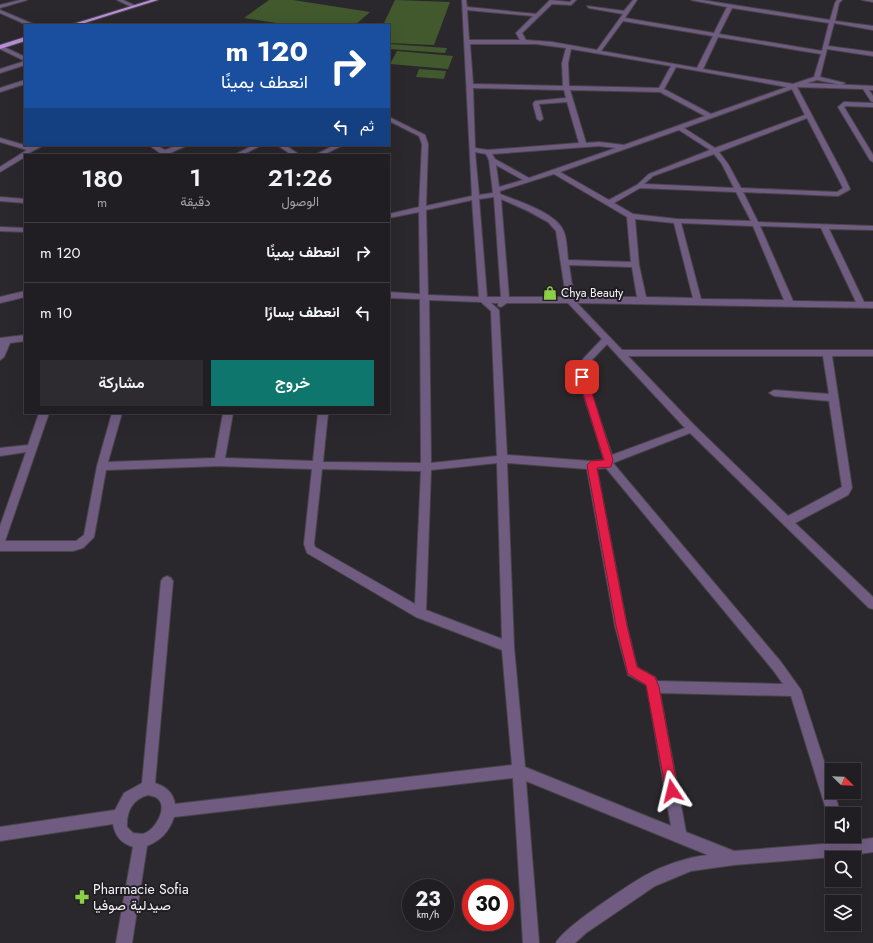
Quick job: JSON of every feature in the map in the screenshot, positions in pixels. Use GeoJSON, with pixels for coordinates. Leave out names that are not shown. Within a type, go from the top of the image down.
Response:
{"type":"FeatureCollection","features":[{"type":"Feature","properties":{"kind":"main road"},"geometry":{"type":"LineString","coordinates":[[76,24],[156,0]]}},
{"type":"Feature","properties":{"kind":"main road"},"geometry":{"type":"LineString","coordinates":[[0,47],[24,39]]}},
{"type":"Feature","properties":{"kind":"street"},"geometry":{"type":"LineString","coordinates":[[0,7],[25,0]]}},
{"type":"Feature","properties":{"kind":"street"},"geometry":{"type":"LineString","coordinates":[[119,0],[134,6]]}},
{"type":"Feature","properties":{"kind":"street"},"geometry":{"type":"LineString","coordinates":[[464,0],[466,8],[468,42],[472,150],[483,300],[495,310],[502,459],[508,647],[532,943]]}},
{"type":"Feature","properties":{"kind":"street"},"geometry":{"type":"LineString","coordinates":[[524,42],[519,33],[552,1],[571,4],[574,0]]}},
{"type":"Feature","properties":{"kind":"street"},"geometry":{"type":"LineString","coordinates":[[598,52],[635,0]]}},
{"type":"Feature","properties":{"kind":"street"},"geometry":{"type":"LineString","coordinates":[[693,0],[873,28]]}},
{"type":"Feature","properties":{"kind":"street"},"geometry":{"type":"LineString","coordinates":[[741,8],[744,0]]}},
{"type":"Feature","properties":{"kind":"street"},"geometry":{"type":"LineString","coordinates":[[817,78],[837,3],[840,0]]}},
{"type":"Feature","properties":{"kind":"street"},"geometry":{"type":"LineString","coordinates":[[864,0],[873,1]]}},
{"type":"Feature","properties":{"kind":"street"},"geometry":{"type":"LineString","coordinates":[[699,70],[730,6]]}},
{"type":"Feature","properties":{"kind":"street"},"geometry":{"type":"LineString","coordinates":[[589,7],[624,16],[717,35],[825,50],[873,54]]}},
{"type":"Feature","properties":{"kind":"street"},"geometry":{"type":"LineString","coordinates":[[466,8],[507,10],[536,15]]}},
{"type":"Feature","properties":{"kind":"street"},"geometry":{"type":"LineString","coordinates":[[0,11],[29,24]]}},
{"type":"Feature","properties":{"kind":"street"},"geometry":{"type":"LineString","coordinates":[[468,42],[536,42],[793,86],[804,85],[873,88]]}},
{"type":"Feature","properties":{"kind":"street"},"geometry":{"type":"LineString","coordinates":[[0,47],[24,59]]}},
{"type":"Feature","properties":{"kind":"street"},"geometry":{"type":"LineString","coordinates":[[569,47],[565,63],[568,88],[583,146]]}},
{"type":"Feature","properties":{"kind":"street"},"geometry":{"type":"LineString","coordinates":[[0,71],[24,63]]}},
{"type":"Feature","properties":{"kind":"street"},"geometry":{"type":"LineString","coordinates":[[661,90],[674,66]]}},
{"type":"Feature","properties":{"kind":"street"},"geometry":{"type":"LineString","coordinates":[[391,214],[422,210],[496,192],[624,148],[817,78],[865,88],[873,100]]}},
{"type":"Feature","properties":{"kind":"street"},"geometry":{"type":"LineString","coordinates":[[0,90],[24,82]]}},
{"type":"Feature","properties":{"kind":"street"},"geometry":{"type":"LineString","coordinates":[[470,86],[661,90],[710,116]]}},
{"type":"Feature","properties":{"kind":"street"},"geometry":{"type":"LineString","coordinates":[[639,186],[838,194],[847,189],[837,167],[807,116],[793,86]]}},
{"type":"Feature","properties":{"kind":"street"},"geometry":{"type":"LineString","coordinates":[[540,119],[536,104],[538,101],[570,100]]}},
{"type":"Feature","properties":{"kind":"street"},"geometry":{"type":"LineString","coordinates":[[873,105],[844,104],[841,107],[873,160]]}},
{"type":"Feature","properties":{"kind":"street"},"geometry":{"type":"LineString","coordinates":[[610,204],[639,186],[650,175],[807,116]]}},
{"type":"Feature","properties":{"kind":"street"},"geometry":{"type":"LineString","coordinates":[[390,121],[422,135],[424,139],[422,210],[425,298],[426,467],[420,613]]}},
{"type":"Feature","properties":{"kind":"street"},"geometry":{"type":"LineString","coordinates":[[680,128],[714,151],[725,164],[756,223],[790,304]]}},
{"type":"Feature","properties":{"kind":"street"},"geometry":{"type":"LineString","coordinates":[[0,140],[32,149]]}},
{"type":"Feature","properties":{"kind":"street"},"geometry":{"type":"LineString","coordinates":[[472,150],[488,152],[607,145],[624,148]]}},
{"type":"Feature","properties":{"kind":"street"},"geometry":{"type":"LineString","coordinates":[[24,154],[40,146]]}},
{"type":"Feature","properties":{"kind":"street"},"geometry":{"type":"LineString","coordinates":[[153,146],[164,154],[183,146]]}},
{"type":"Feature","properties":{"kind":"street"},"geometry":{"type":"LineString","coordinates":[[239,154],[257,146]]}},
{"type":"Feature","properties":{"kind":"street"},"geometry":{"type":"LineString","coordinates":[[282,146],[295,154]]}},
{"type":"Feature","properties":{"kind":"street"},"geometry":{"type":"LineString","coordinates":[[320,154],[338,146]]}},
{"type":"Feature","properties":{"kind":"street"},"geometry":{"type":"LineString","coordinates":[[488,152],[492,160],[496,192],[505,300],[495,310]]}},
{"type":"Feature","properties":{"kind":"street"},"geometry":{"type":"LineString","coordinates":[[0,170],[24,154]]}},
{"type":"Feature","properties":{"kind":"street"},"geometry":{"type":"LineString","coordinates":[[492,160],[528,180]]}},
{"type":"Feature","properties":{"kind":"street"},"geometry":{"type":"LineString","coordinates":[[555,172],[631,216],[677,221],[873,228]]}},
{"type":"Feature","properties":{"kind":"street"},"geometry":{"type":"LineString","coordinates":[[496,192],[531,209],[555,223],[560,231],[571,301],[692,428],[786,522],[873,604]]}},
{"type":"Feature","properties":{"kind":"street"},"geometry":{"type":"LineString","coordinates":[[0,199],[24,201]]}},
{"type":"Feature","properties":{"kind":"street"},"geometry":{"type":"LineString","coordinates":[[631,216],[635,265],[642,300]]}},
{"type":"Feature","properties":{"kind":"street"},"geometry":{"type":"LineString","coordinates":[[677,221],[698,302]]}},
{"type":"Feature","properties":{"kind":"street"},"geometry":{"type":"LineString","coordinates":[[824,226],[861,304]]}},
{"type":"Feature","properties":{"kind":"street"},"geometry":{"type":"LineString","coordinates":[[0,229],[24,230]]}},
{"type":"Feature","properties":{"kind":"street"},"geometry":{"type":"LineString","coordinates":[[564,262],[635,265]]}},
{"type":"Feature","properties":{"kind":"street"},"geometry":{"type":"LineString","coordinates":[[0,300],[24,294]]}},
{"type":"Feature","properties":{"kind":"street"},"geometry":{"type":"LineString","coordinates":[[390,295],[483,300],[642,300],[873,305]]}},
{"type":"Feature","properties":{"kind":"street"},"geometry":{"type":"LineString","coordinates":[[0,357],[3,341],[24,338]]}},
{"type":"Feature","properties":{"kind":"street"},"geometry":{"type":"LineString","coordinates":[[606,339],[586,361],[582,377],[608,462],[777,666],[795,690],[832,807]]}},
{"type":"Feature","properties":{"kind":"street"},"geometry":{"type":"LineString","coordinates":[[620,353],[873,353]]}},
{"type":"Feature","properties":{"kind":"street"},"geometry":{"type":"LineString","coordinates":[[786,522],[844,492],[847,488],[827,353]]}},
{"type":"Feature","properties":{"kind":"street"},"geometry":{"type":"LineString","coordinates":[[774,393],[834,398]]}},
{"type":"Feature","properties":{"kind":"street"},"geometry":{"type":"LineString","coordinates":[[0,541],[44,414]]}},
{"type":"Feature","properties":{"kind":"street"},"geometry":{"type":"LineString","coordinates":[[0,546],[73,546],[85,542],[91,533],[102,466],[117,414]]}},
{"type":"Feature","properties":{"kind":"street"},"geometry":{"type":"LineString","coordinates":[[219,462],[228,414]]}},
{"type":"Feature","properties":{"kind":"street"},"geometry":{"type":"LineString","coordinates":[[323,414],[309,544],[311,550],[420,613],[508,647]]}},
{"type":"Feature","properties":{"kind":"street"},"geometry":{"type":"LineString","coordinates":[[102,466],[219,462],[318,464],[364,467],[426,467],[502,459],[591,465],[608,462],[692,428]]}},
{"type":"Feature","properties":{"kind":"street"},"geometry":{"type":"LineString","coordinates":[[0,452],[31,448]]}},
{"type":"Feature","properties":{"kind":"street"},"geometry":{"type":"LineString","coordinates":[[591,465],[621,626],[632,670],[651,681],[653,687],[680,836]]}},
{"type":"Feature","properties":{"kind":"street"},"geometry":{"type":"LineString","coordinates":[[148,788],[167,582]]}},
{"type":"Feature","properties":{"kind":"street"},"geometry":{"type":"LineString","coordinates":[[653,687],[795,690]]}},
{"type":"Feature","properties":{"kind":"street"},"geometry":{"type":"LineString","coordinates":[[169,811],[519,771],[734,858]]}},
{"type":"Feature","properties":{"kind":"street"},"geometry":{"type":"LineString","coordinates":[[148,788],[157,789],[164,794],[168,801],[169,811],[166,821],[151,837],[141,840],[131,840],[124,834],[120,827],[120,816],[123,806],[130,797],[138,791],[148,788]]}},
{"type":"Feature","properties":{"kind":"street"},"geometry":{"type":"LineString","coordinates":[[0,834],[120,816]]}},
{"type":"Feature","properties":{"kind":"street"},"geometry":{"type":"LineString","coordinates":[[124,943],[141,840]]}},
{"type":"Feature","properties":{"kind":"street"},"geometry":{"type":"LineString","coordinates":[[564,943],[581,928],[650,881],[691,864],[836,843]]}},
{"type":"Feature","properties":{"kind":"street"},"geometry":{"type":"LineString","coordinates":[[853,843],[873,845]]}},
{"type":"Feature","properties":{"kind":"green space"},"geometry":{"type":"Polygon","coordinates":[[[269,0],[293,0],[370,12],[356,24],[283,24],[244,18],[269,0]]]}},
{"type":"Feature","properties":{"kind":"green space"},"geometry":{"type":"Polygon","coordinates":[[[395,0],[450,2],[434,45],[390,43],[390,24],[383,24],[395,0]]]}},
{"type":"Feature","properties":{"kind":"green space"},"geometry":{"type":"Polygon","coordinates":[[[390,44],[447,48],[445,53],[390,49],[390,44]]]}},
{"type":"Feature","properties":{"kind":"green space"},"geometry":{"type":"Polygon","coordinates":[[[397,51],[453,56],[448,69],[390,64],[397,51]]]}},
{"type":"Feature","properties":{"kind":"green space"},"geometry":{"type":"Polygon","coordinates":[[[419,69],[446,71],[444,79],[416,77],[419,69]]]}},
{"type":"Feature","properties":{"kind":"place","name":"Chya Beauty"},"geometry":{"type":"Point","coordinates":[550,293]}},
{"type":"Feature","properties":{"kind":"place","name":"Pharmacie Sofia صيدلية صوفيا"},"geometry":{"type":"Point","coordinates":[82,897]}},
{"type":"Feature","properties":{"kind":"route"},"geometry":{"type":"LineString","coordinates":[[582,377],[609,460],[608,464],[591,465],[621,626],[632,670],[651,681],[653,687],[672,791]]}}]}
